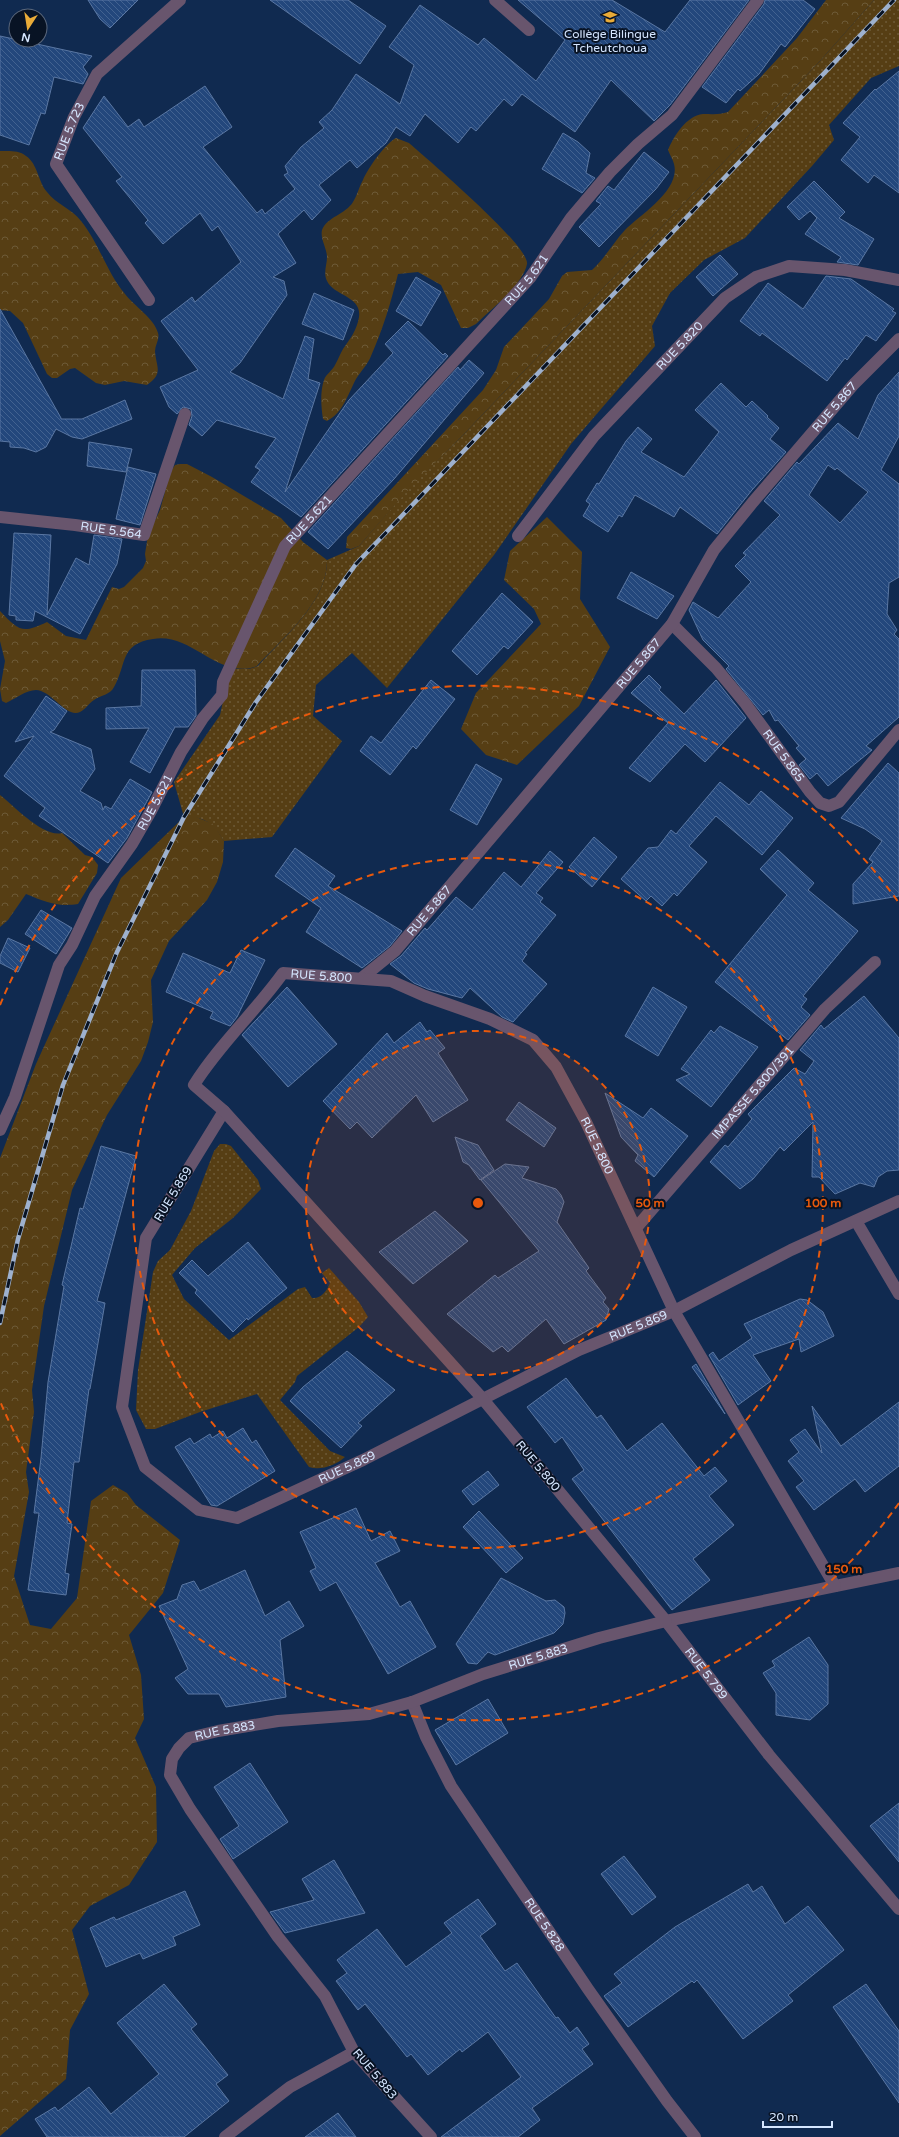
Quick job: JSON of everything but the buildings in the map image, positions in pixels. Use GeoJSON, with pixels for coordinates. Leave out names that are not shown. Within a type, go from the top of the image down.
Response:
{"type":"FeatureCollection","features":[{"type":"Feature","properties":{"kind":"street","name":"RUE 5.723"},"geometry":{"type":"LineString","coordinates":[[149,300],[56,164],[74,117],[97,74],[180,0]]}},
{"type":"Feature","properties":{"kind":"street"},"geometry":{"type":"LineString","coordinates":[[495,0],[529,30]]}},
{"type":"Feature","properties":{"kind":"street","name":"RUE 5.621"},"geometry":{"type":"LineString","coordinates":[[0,1130],[15,1097],[59,965],[72,945],[95,896],[132,844],[151,812],[181,752],[203,718],[222,694],[223,682],[285,546],[530,278],[571,218],[610,172],[638,144],[672,115],[758,0]]}},
{"type":"Feature","properties":{"kind":"street","name":"RUE 5.820"},"geometry":{"type":"LineString","coordinates":[[518,536],[594,436],[726,298],[756,277],[789,266],[845,270],[899,280]]}},
{"type":"Feature","properties":{"kind":"street","name":"RUE 5.867"},"geometry":{"type":"LineString","coordinates":[[364,977],[395,951],[672,624],[714,550],[853,385],[899,339]]}},
{"type":"Feature","properties":{"kind":"street","name":"RUE 5.564"},"geometry":{"type":"LineString","coordinates":[[0,517],[75,525],[144,535],[185,414]]}},
{"type":"Feature","properties":{"kind":"street","name":"RUE 5.865"},"geometry":{"type":"LineString","coordinates":[[672,624],[716,668],[745,703],[810,792],[820,803],[830,806],[839,802],[899,730]]}},
{"type":"Feature","properties":{"kind":"street","name":"IMPASSE 5.800/391"},"geometry":{"type":"LineString","coordinates":[[636,1228],[825,1008],[875,962]]}},
{"type":"Feature","properties":{"kind":"street","name":"RUE 5.800"},"geometry":{"type":"LineString","coordinates":[[666,1621],[482,1398],[224,1111],[194,1085],[205,1067],[265,998],[283,973],[335,978],[364,977],[391,981],[424,996],[490,1019],[533,1040],[556,1067],[586,1122],[674,1310],[835,1586]]}},
{"type":"Feature","properties":{"kind":"street","name":"RUE 5.869"},"geometry":{"type":"LineString","coordinates":[[224,1111],[146,1238],[122,1407],[145,1466],[199,1510],[237,1518],[364,1460],[482,1398],[579,1350],[674,1310],[791,1250],[899,1201]]}},
{"type":"Feature","properties":{"kind":"street"},"geometry":{"type":"LineString","coordinates":[[856,1221],[899,1294]]}},
{"type":"Feature","properties":{"kind":"street"},"geometry":{"type":"LineString","coordinates":[[666,1621],[899,1573]]}},
{"type":"Feature","properties":{"kind":"street","name":"RUE 5.883"},"geometry":{"type":"LineString","coordinates":[[430,2137],[354,2052],[325,1996],[278,1937],[190,1810],[170,1775],[172,1759],[179,1748],[189,1738],[218,1731],[278,1721],[369,1714],[412,1702],[483,1674],[599,1638],[666,1621]]}},
{"type":"Feature","properties":{"kind":"street","name":"RUE 5.799"},"geometry":{"type":"LineString","coordinates":[[666,1621],[770,1755],[899,1909]]}},
{"type":"Feature","properties":{"kind":"street","name":"RUE 5.828"},"geometry":{"type":"LineString","coordinates":[[412,1702],[426,1738],[451,1786],[588,1989],[667,2101],[695,2137]]}},
{"type":"Feature","properties":{"kind":"street"},"geometry":{"type":"LineString","coordinates":[[226,2137],[290,2087],[354,2052]]}},
{"type":"Feature","properties":{"kind":"green space"},"geometry":{"type":"Polygon","coordinates":[[[826,0],[874,0],[820,61],[463,435],[409,489],[359,546],[351,549],[346,548],[347,537],[483,390],[496,370],[504,347],[549,299],[562,276],[567,272],[592,270],[601,261],[625,230],[666,192],[675,174],[674,164],[668,150],[681,128],[691,118],[703,114],[719,114],[728,112],[797,38],[826,0]]]}},
{"type":"Feature","properties":{"kind":"green space"},"geometry":{"type":"Polygon","coordinates":[[[874,0],[899,0],[899,66],[871,78],[829,125],[834,140],[745,238],[704,260],[670,293],[652,326],[655,346],[571,444],[494,555],[387,688],[352,653],[316,685],[313,716],[342,741],[272,837],[224,841],[208,822],[198,818],[184,817],[174,782],[220,715],[230,669],[249,669],[258,666],[291,631],[312,604],[320,590],[325,575],[327,560],[359,546],[409,488],[463,435],[820,61],[874,0]]]}},
{"type":"Feature","properties":{"kind":"green space"},"geometry":{"type":"Polygon","coordinates":[[[396,138],[409,143],[496,222],[524,254],[527,264],[524,272],[513,288],[476,324],[468,328],[461,328],[441,285],[418,272],[398,274],[393,295],[370,359],[356,379],[341,408],[333,418],[327,421],[323,419],[321,404],[321,394],[324,380],[334,367],[357,326],[359,310],[352,300],[335,290],[327,281],[325,272],[327,254],[322,237],[322,230],[328,222],[350,206],[365,175],[373,163],[387,145],[396,138]]]}},
{"type":"Feature","properties":{"kind":"green space"},"geometry":{"type":"Polygon","coordinates":[[[0,151],[17,152],[30,159],[36,168],[44,188],[55,200],[81,221],[93,239],[119,286],[129,299],[148,317],[156,328],[158,340],[155,351],[158,370],[156,377],[147,385],[124,381],[105,385],[96,383],[75,368],[70,369],[57,378],[52,378],[47,374],[23,323],[10,311],[0,310],[0,151]]]}},
{"type":"Feature","properties":{"kind":"green space"},"geometry":{"type":"Polygon","coordinates":[[[187,464],[212,477],[281,518],[303,542],[327,560],[325,575],[320,590],[302,618],[257,666],[243,669],[230,667],[180,642],[167,639],[153,639],[134,646],[129,651],[112,690],[94,700],[80,712],[70,712],[47,694],[36,690],[24,693],[6,703],[2,701],[0,689],[5,661],[0,641],[0,611],[12,623],[21,628],[32,628],[47,622],[66,636],[86,640],[112,587],[119,589],[124,587],[143,568],[146,561],[145,554],[148,535],[160,510],[170,473],[175,465],[187,464]]]}},
{"type":"Feature","properties":{"kind":"green space"},"geometry":{"type":"Polygon","coordinates":[[[547,517],[582,552],[580,599],[610,647],[579,706],[517,765],[486,755],[461,729],[476,693],[541,624],[534,609],[504,580],[510,551],[547,517]]]}},
{"type":"Feature","properties":{"kind":"green space"},"geometry":{"type":"Polygon","coordinates":[[[0,795],[38,826],[47,831],[62,833],[85,855],[92,857],[98,865],[97,873],[78,904],[57,904],[26,894],[8,920],[0,927],[0,795]]]}},
{"type":"Feature","properties":{"kind":"green space"},"geometry":{"type":"Polygon","coordinates":[[[194,816],[213,824],[224,841],[223,862],[217,882],[207,900],[169,941],[151,980],[153,1022],[141,1061],[107,1115],[72,1190],[44,1306],[32,1390],[34,1412],[26,1472],[29,1492],[14,1576],[30,1625],[51,1629],[77,1598],[91,1501],[113,1485],[127,1493],[136,1505],[180,1540],[163,1593],[129,1635],[141,1675],[144,1719],[135,1738],[156,1787],[157,1842],[129,1885],[90,1906],[72,1930],[89,1994],[70,2030],[66,2079],[0,2136],[0,1158],[36,1064],[121,878],[184,817],[194,816]]]}},
{"type":"Feature","properties":{"kind":"green space"},"geometry":{"type":"Polygon","coordinates":[[[220,1144],[231,1146],[258,1180],[261,1189],[233,1218],[195,1248],[172,1275],[184,1299],[229,1340],[298,1289],[305,1287],[312,1298],[321,1296],[330,1283],[322,1273],[329,1268],[359,1302],[368,1317],[359,1327],[297,1376],[295,1382],[280,1400],[330,1451],[345,1457],[323,1468],[309,1467],[257,1394],[200,1412],[155,1429],[146,1429],[136,1410],[138,1370],[153,1272],[158,1261],[170,1250],[191,1211],[214,1151],[220,1144]]]}},
{"type":"Feature","properties":{"kind":"railway"},"geometry":{"type":"LineString","coordinates":[[0,1323],[18,1239],[63,1085],[117,952],[184,817],[256,702],[356,564],[894,0]]}},
{"type":"Feature","properties":{"kind":"place","name":"Collège Bilingue Tcheutchoua"},"geometry":{"type":"Point","coordinates":[610,17]}}]}
